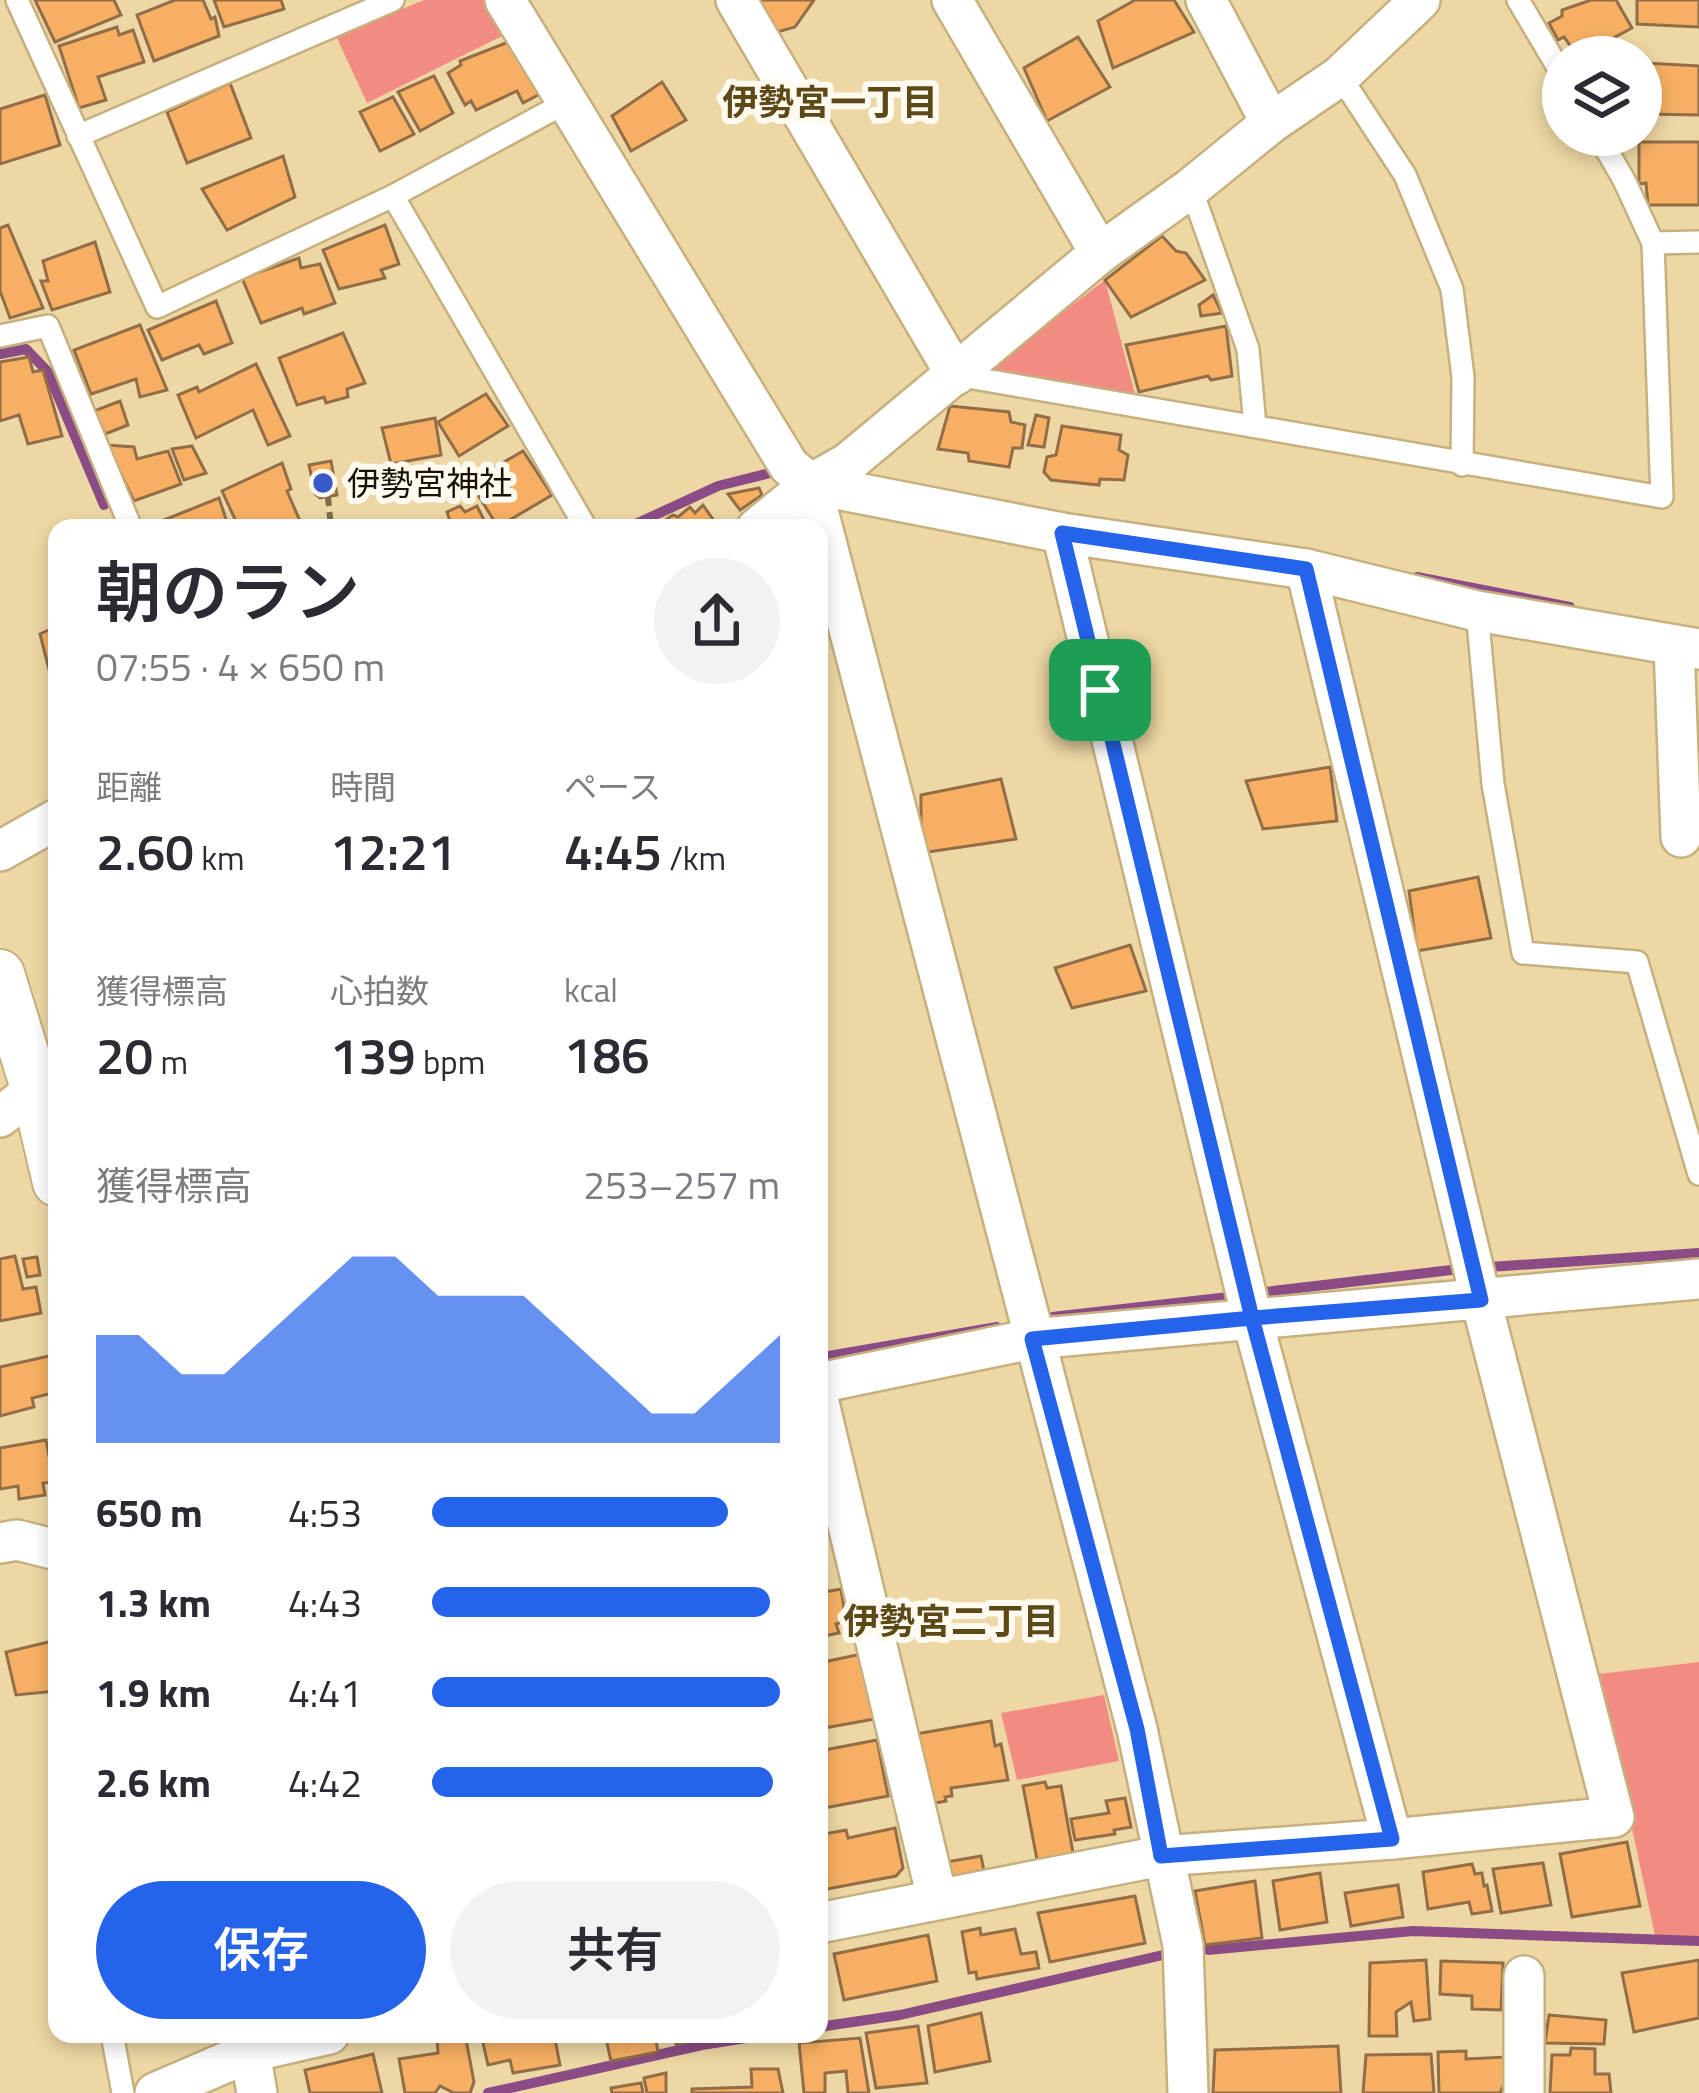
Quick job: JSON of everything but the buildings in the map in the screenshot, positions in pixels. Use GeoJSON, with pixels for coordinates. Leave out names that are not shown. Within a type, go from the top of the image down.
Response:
{"type":"FeatureCollection","features":[{"type":"Feature","properties":{"kind":"street"},"geometry":{"type":"LineString","coordinates":[[505,0],[789,466],[811,484],[1062,533],[1306,569],[1477,611],[1687,647],[1681,837]]}},
{"type":"Feature","properties":{"kind":"street"},"geometry":{"type":"LineString","coordinates":[[736,0],[956,375]]}},
{"type":"Feature","properties":{"kind":"street"},"geometry":{"type":"LineString","coordinates":[[952,0],[1100,253]]}},
{"type":"Feature","properties":{"kind":"street"},"geometry":{"type":"LineString","coordinates":[[1206,0],[1271,123]]}},
{"type":"Feature","properties":{"kind":"street"},"geometry":{"type":"LineString","coordinates":[[768,519],[811,484],[848,463],[1100,253],[1340,76],[1415,1]]}},
{"type":"Feature","properties":{"kind":"street"},"geometry":{"type":"LineString","coordinates":[[811,484],[820,519]]}},
{"type":"Feature","properties":{"kind":"street"},"geometry":{"type":"LineString","coordinates":[[1062,533],[1252,1318],[1392,1839]]}},
{"type":"Feature","properties":{"kind":"street"},"geometry":{"type":"LineString","coordinates":[[828,550],[1137,1729],[1183,1946],[1188,2093]]}},
{"type":"Feature","properties":{"kind":"street"},"geometry":{"type":"LineString","coordinates":[[828,1921],[1161,1856],[1614,1817],[1481,1300],[1306,569]]}},
{"type":"Feature","properties":{"kind":"street"},"geometry":{"type":"LineString","coordinates":[[0,851],[48,824]]}},
{"type":"Feature","properties":{"kind":"street"},"geometry":{"type":"LineString","coordinates":[[0,974],[48,1151]]}},
{"type":"Feature","properties":{"kind":"street"},"geometry":{"type":"LineString","coordinates":[[828,1381],[1032,1339],[1699,1279]]}},
{"type":"Feature","properties":{"kind":"street"},"geometry":{"type":"LineString","coordinates":[[828,1441],[937,1898]]}},
{"type":"Feature","properties":{"kind":"street"},"geometry":{"type":"LineString","coordinates":[[0,1543],[16,1540],[48,1548]]}},
{"type":"Feature","properties":{"kind":"street"},"geometry":{"type":"LineString","coordinates":[[1524,1976],[1524,2093]]}},
{"type":"Feature","properties":{"kind":"street"},"geometry":{"type":"LineString","coordinates":[[155,2093],[302,2043]]}},
{"type":"Feature","properties":{"kind":"lane"},"geometry":{"type":"LineString","coordinates":[[17,0],[157,307],[393,196],[567,102]]}},
{"type":"Feature","properties":{"kind":"lane"},"geometry":{"type":"LineString","coordinates":[[78,136],[393,0]]}},
{"type":"Feature","properties":{"kind":"lane"},"geometry":{"type":"LineString","coordinates":[[1518,0],[1542,41]]}},
{"type":"Feature","properties":{"kind":"lane"},"geometry":{"type":"LineString","coordinates":[[1340,76],[1405,176],[1452,289],[1463,376],[1462,465]]}},
{"type":"Feature","properties":{"kind":"lane"},"geometry":{"type":"LineString","coordinates":[[956,375],[1662,497],[1653,243],[1610,156]]}},
{"type":"Feature","properties":{"kind":"lane"},"geometry":{"type":"LineString","coordinates":[[1191,188],[1249,349],[1255,426]]}},
{"type":"Feature","properties":{"kind":"lane"},"geometry":{"type":"LineString","coordinates":[[393,196],[581,519]]}},
{"type":"Feature","properties":{"kind":"lane"},"geometry":{"type":"LineString","coordinates":[[1653,243],[1699,242]]}},
{"type":"Feature","properties":{"kind":"lane"},"geometry":{"type":"LineString","coordinates":[[0,336],[48,326],[126,519]]}},
{"type":"Feature","properties":{"kind":"lane"},"geometry":{"type":"LineString","coordinates":[[1477,611],[1493,784],[1523,953],[1637,962],[1699,1174]]}},
{"type":"Feature","properties":{"kind":"lane"},"geometry":{"type":"LineString","coordinates":[[114,2043],[123,2093]]}},
{"type":"Feature","properties":{"kind":"path"},"geometry":{"type":"LineString","coordinates":[[328,497],[330,519]]}},
{"type":"Feature","properties":{"kind":"shaded area"},"geometry":{"type":"Polygon","coordinates":[[[424,0],[489,0],[508,33],[367,103],[336,36],[424,0]]]}},
{"type":"Feature","properties":{"kind":"shaded area"},"geometry":{"type":"Polygon","coordinates":[[[1105,280],[1135,394],[989,369],[1105,280]]]}},
{"type":"Feature","properties":{"kind":"shaded area"},"geometry":{"type":"Polygon","coordinates":[[[1699,1662],[1699,1944],[1657,1945],[1599,1674],[1699,1662]]]}},
{"type":"Feature","properties":{"kind":"shaded area"},"geometry":{"type":"Polygon","coordinates":[[[1104,1695],[1119,1761],[1017,1780],[1001,1713],[1104,1695]]]}},
{"type":"Feature","properties":{"kind":"waterway"},"geometry":{"type":"LineString","coordinates":[[0,354],[26,349],[48,372],[104,505]]}},
{"type":"Feature","properties":{"kind":"waterway"},"geometry":{"type":"LineString","coordinates":[[646,519],[718,486],[770,473]]}},
{"type":"Feature","properties":{"kind":"waterway"},"geometry":{"type":"LineString","coordinates":[[1417,577],[1570,607]]}},
{"type":"Feature","properties":{"kind":"waterway"},"geometry":{"type":"LineString","coordinates":[[1489,1267],[1699,1253]]}},
{"type":"Feature","properties":{"kind":"waterway"},"geometry":{"type":"LineString","coordinates":[[1265,1292],[1451,1270]]}},
{"type":"Feature","properties":{"kind":"waterway"},"geometry":{"type":"LineString","coordinates":[[1052,1317],[1229,1297]]}},
{"type":"Feature","properties":{"kind":"waterway"},"geometry":{"type":"LineString","coordinates":[[828,1356],[997,1327]]}},
{"type":"Feature","properties":{"kind":"waterway"},"geometry":{"type":"LineString","coordinates":[[1208,1950],[1413,1931],[1699,1941]]}},
{"type":"Feature","properties":{"kind":"waterway"},"geometry":{"type":"LineString","coordinates":[[828,2026],[900,2015],[1163,1955]]}},
{"type":"Feature","properties":{"kind":"waterway"},"geometry":{"type":"LineString","coordinates":[[488,2093],[715,2043]]}},
{"type":"Feature","properties":{"kind":"place","name":"伊勢宮神社"},"geometry":{"type":"Point","coordinates":[323,483]}},
{"type":"Feature","properties":{"kind":"district","name":"伊勢宮一丁目"},"geometry":{"type":"Point","coordinates":[830,101]}},
{"type":"Feature","properties":{"kind":"district","name":"伊勢宮二丁目"},"geometry":{"type":"Point","coordinates":[951,1620]}},
{"type":"Feature","properties":{"kind":"route"},"geometry":{"type":"LineString","coordinates":[[1100,690],[1062,533],[1306,569],[1481,1300],[1252,1318],[1392,1839],[1161,1856],[1137,1729],[1032,1339],[1252,1318],[1100,690]]}}]}
